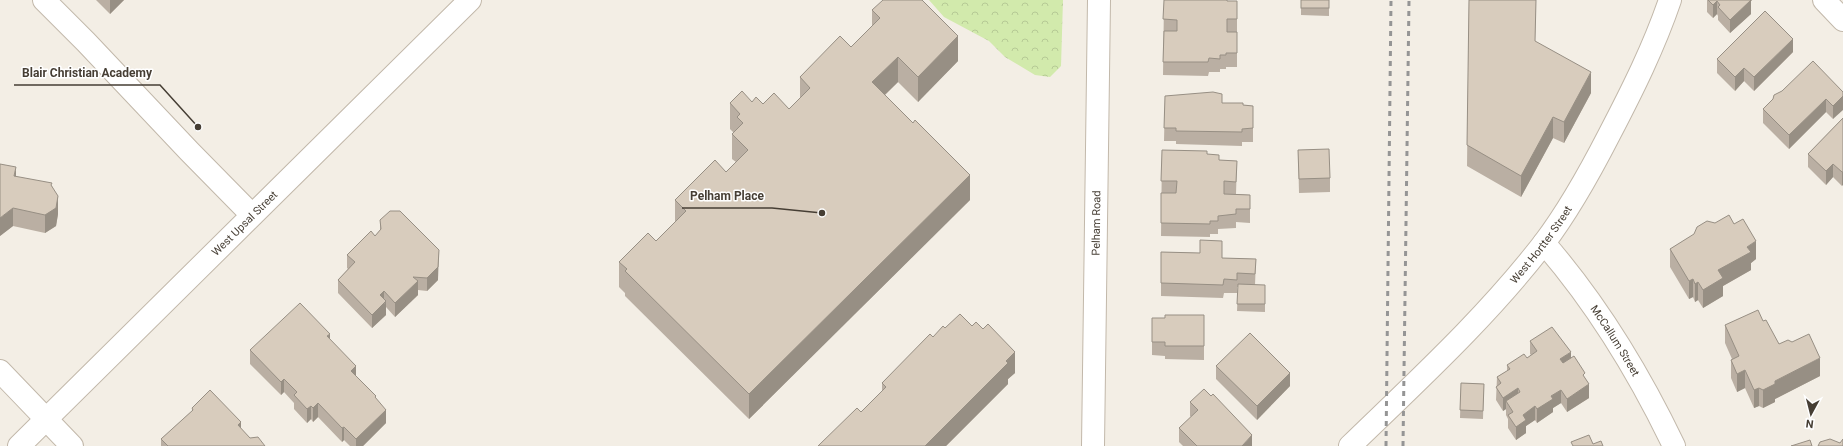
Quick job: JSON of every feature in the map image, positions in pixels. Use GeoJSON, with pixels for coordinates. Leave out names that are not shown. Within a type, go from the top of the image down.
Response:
{"type":"FeatureCollection","features":[{"type":"Feature","properties":{"kind":"street"},"geometry":{"type":"LineString","coordinates":[[44,0],[252,215]]}},
{"type":"Feature","properties":{"kind":"street","name":"West Upsal Street"},"geometry":{"type":"LineString","coordinates":[[19,446],[470,0]]}},
{"type":"Feature","properties":{"kind":"street","name":"Pelham Road"},"geometry":{"type":"LineString","coordinates":[[1093,446],[1099,0]]}},
{"type":"Feature","properties":{"kind":"street","name":"West Hortter Street"},"geometry":{"type":"LineString","coordinates":[[1350,446],[1484,313],[1544,243],[1575,196],[1636,83],[1652,49],[1670,0]]}},
{"type":"Feature","properties":{"kind":"street"},"geometry":{"type":"LineString","coordinates":[[1824,0],[1843,20]]}},
{"type":"Feature","properties":{"kind":"street","name":"McCallum Street"},"geometry":{"type":"LineString","coordinates":[[1544,243],[1581,289],[1606,325],[1654,404],[1674,446]]}},
{"type":"Feature","properties":{"kind":"street"},"geometry":{"type":"LineString","coordinates":[[0,370],[72,446]]}},
{"type":"Feature","properties":{"kind":"green space"},"geometry":{"type":"Polygon","coordinates":[[[929,0],[1063,0],[1061,66],[1050,77],[1035,75],[1005,57],[989,41],[944,17],[929,0]]]}},
{"type":"Feature","properties":{"kind":"building"},"geometry":{"type":"Polygon","coordinates":[[[883,0],[922,0],[958,36],[918,77],[898,57],[872,82],[913,123],[915,120],[970,175],[749,394],[625,271],[627,269],[619,262],[648,233],[656,241],[686,211],[675,200],[715,160],[726,172],[748,150],[732,134],[743,123],[737,117],[740,114],[730,103],[742,91],[752,102],[756,97],[763,104],[774,93],[789,109],[810,88],[800,77],[840,36],[851,47],[880,18],[872,10],[883,0]]]}},
{"type":"Feature","properties":{"kind":"building"},"geometry":{"type":"Polygon","coordinates":[[[1164,0],[1237,1],[1237,19],[1227,19],[1227,32],[1237,32],[1237,53],[1226,53],[1226,55],[1220,55],[1220,59],[1209,58],[1208,62],[1163,62],[1164,31],[1177,31],[1177,20],[1163,19],[1164,0]]]}},
{"type":"Feature","properties":{"kind":"building"},"geometry":{"type":"Polygon","coordinates":[[[1301,0],[1329,0],[1329,8],[1301,8],[1301,0]]]}},
{"type":"Feature","properties":{"kind":"building"},"geometry":{"type":"Polygon","coordinates":[[[1469,0],[1536,0],[1535,41],[1591,72],[1564,122],[1553,117],[1521,176],[1467,145],[1469,0]]]}},
{"type":"Feature","properties":{"kind":"building"},"geometry":{"type":"Polygon","coordinates":[[[1708,0],[1751,0],[1730,20],[1718,7],[1720,5],[1717,1],[1713,5],[1708,0]]]}},
{"type":"Feature","properties":{"kind":"building"},"geometry":{"type":"Polygon","coordinates":[[[1765,11],[1793,39],[1754,77],[1744,68],[1735,77],[1717,59],[1765,11]]]}},
{"type":"Feature","properties":{"kind":"building"},"geometry":{"type":"Polygon","coordinates":[[[1813,61],[1843,92],[1843,96],[1833,106],[1826,99],[1789,135],[1763,109],[1773,99],[1774,95],[1782,91],[1813,61]]]}},
{"type":"Feature","properties":{"kind":"building"},"geometry":{"type":"Polygon","coordinates":[[[1213,92],[1222,94],[1222,103],[1243,103],[1243,105],[1253,106],[1253,128],[1242,129],[1242,132],[1176,131],[1176,128],[1164,128],[1165,96],[1213,92]]]}},
{"type":"Feature","properties":{"kind":"building"},"geometry":{"type":"Polygon","coordinates":[[[1843,118],[1843,172],[1833,164],[1826,171],[1808,154],[1843,118]]]}},
{"type":"Feature","properties":{"kind":"building"},"geometry":{"type":"Polygon","coordinates":[[[1329,149],[1330,178],[1299,179],[1298,150],[1329,149]]]}},
{"type":"Feature","properties":{"kind":"building"},"geometry":{"type":"Polygon","coordinates":[[[1162,150],[1207,151],[1207,154],[1219,155],[1219,160],[1237,161],[1236,182],[1224,181],[1224,194],[1250,195],[1250,209],[1236,209],[1236,214],[1218,216],[1218,221],[1210,221],[1210,224],[1161,223],[1161,193],[1176,193],[1177,181],[1161,181],[1162,150]]]}},
{"type":"Feature","properties":{"kind":"building"},"geometry":{"type":"Polygon","coordinates":[[[0,164],[16,167],[14,176],[52,183],[51,185],[58,196],[56,208],[45,215],[13,208],[0,218],[0,164]]]}},
{"type":"Feature","properties":{"kind":"building"},"geometry":{"type":"Polygon","coordinates":[[[390,211],[400,211],[439,250],[438,267],[427,278],[413,277],[418,281],[395,303],[384,291],[380,295],[386,301],[372,315],[338,280],[355,262],[347,255],[371,231],[375,236],[381,229],[380,220],[390,211]]]}},
{"type":"Feature","properties":{"kind":"building"},"geometry":{"type":"Polygon","coordinates":[[[1729,215],[1734,224],[1743,219],[1756,241],[1747,247],[1751,252],[1718,270],[1723,278],[1703,290],[1698,282],[1695,284],[1693,279],[1689,281],[1670,249],[1694,234],[1697,227],[1707,221],[1715,223],[1729,215]]]}},
{"type":"Feature","properties":{"kind":"building"},"geometry":{"type":"Polygon","coordinates":[[[1200,240],[1222,241],[1222,258],[1256,259],[1255,274],[1237,273],[1237,280],[1224,279],[1223,285],[1161,283],[1161,252],[1200,253],[1200,240]]]}},
{"type":"Feature","properties":{"kind":"building"},"geometry":{"type":"Polygon","coordinates":[[[1238,284],[1265,285],[1265,304],[1237,304],[1238,284]]]}},
{"type":"Feature","properties":{"kind":"building"},"geometry":{"type":"Polygon","coordinates":[[[300,303],[330,334],[327,336],[356,366],[351,371],[376,396],[375,397],[386,410],[356,439],[344,427],[342,428],[318,403],[313,408],[311,406],[307,409],[294,395],[297,392],[284,379],[281,382],[250,350],[300,303]]]}},
{"type":"Feature","properties":{"kind":"building"},"geometry":{"type":"Polygon","coordinates":[[[1758,310],[1763,321],[1766,320],[1779,344],[1788,340],[1792,342],[1809,334],[1820,358],[1775,381],[1775,384],[1763,390],[1759,388],[1754,390],[1745,370],[1737,374],[1731,360],[1739,356],[1725,325],[1758,310]]]}},
{"type":"Feature","properties":{"kind":"building"},"geometry":{"type":"Polygon","coordinates":[[[960,314],[972,326],[976,322],[983,329],[988,324],[1015,352],[1006,361],[1008,363],[925,446],[818,446],[857,408],[861,412],[886,387],[882,383],[930,334],[933,337],[943,326],[945,328],[960,314]]]}},
{"type":"Feature","properties":{"kind":"building"},"geometry":{"type":"Polygon","coordinates":[[[1165,315],[1204,315],[1204,346],[1165,346],[1165,342],[1152,342],[1152,318],[1165,318],[1165,315]]]}},
{"type":"Feature","properties":{"kind":"building"},"geometry":{"type":"Polygon","coordinates":[[[1552,327],[1571,352],[1560,359],[1563,363],[1574,356],[1585,373],[1583,375],[1589,384],[1567,399],[1561,390],[1551,396],[1553,399],[1537,409],[1535,406],[1523,415],[1526,420],[1516,427],[1508,415],[1513,412],[1506,401],[1520,392],[1518,388],[1503,398],[1496,387],[1501,383],[1497,377],[1510,369],[1507,365],[1524,354],[1527,358],[1537,351],[1530,341],[1552,327]]]}},
{"type":"Feature","properties":{"kind":"building"},"geometry":{"type":"Polygon","coordinates":[[[1250,333],[1290,373],[1257,406],[1216,366],[1250,333]]]}},
{"type":"Feature","properties":{"kind":"building"},"geometry":{"type":"Polygon","coordinates":[[[1461,383],[1484,384],[1483,411],[1460,410],[1461,383]]]}},
{"type":"Feature","properties":{"kind":"building"},"geometry":{"type":"Polygon","coordinates":[[[1204,389],[1211,396],[1213,394],[1252,435],[1242,446],[1197,446],[1179,428],[1198,410],[1190,402],[1204,389]]]}},
{"type":"Feature","properties":{"kind":"building"},"geometry":{"type":"Polygon","coordinates":[[[210,390],[241,422],[238,425],[250,438],[258,437],[265,446],[168,446],[161,439],[193,410],[192,408],[210,390]]]}},
{"type":"Feature","properties":{"kind":"building"},"geometry":{"type":"Polygon","coordinates":[[[1589,435],[1593,444],[1601,441],[1603,446],[1573,446],[1571,442],[1589,435]]]}},
{"type":"Feature","properties":{"kind":"building"},"geometry":{"type":"Polygon","coordinates":[[[1830,439],[1840,443],[1843,439],[1843,446],[1818,446],[1820,442],[1830,439]]]}},
{"type":"Feature","properties":{"kind":"building"},"geometry":{"type":"Polygon","coordinates":[[[1810,440],[1812,446],[1791,446],[1810,440]]]}},
{"type":"Feature","properties":{"kind":"railway"},"geometry":{"type":"LineString","coordinates":[[1386,446],[1391,0]]}},
{"type":"Feature","properties":{"kind":"railway"},"geometry":{"type":"LineString","coordinates":[[1403,446],[1409,0]]}},
{"type":"Feature","properties":{"kind":"place","name":"Blair Christian Academy"},"geometry":{"type":"Point","coordinates":[198,127]}},
{"type":"Feature","properties":{"kind":"place","name":"Pelham Place"},"geometry":{"type":"Point","coordinates":[822,213]}}]}
